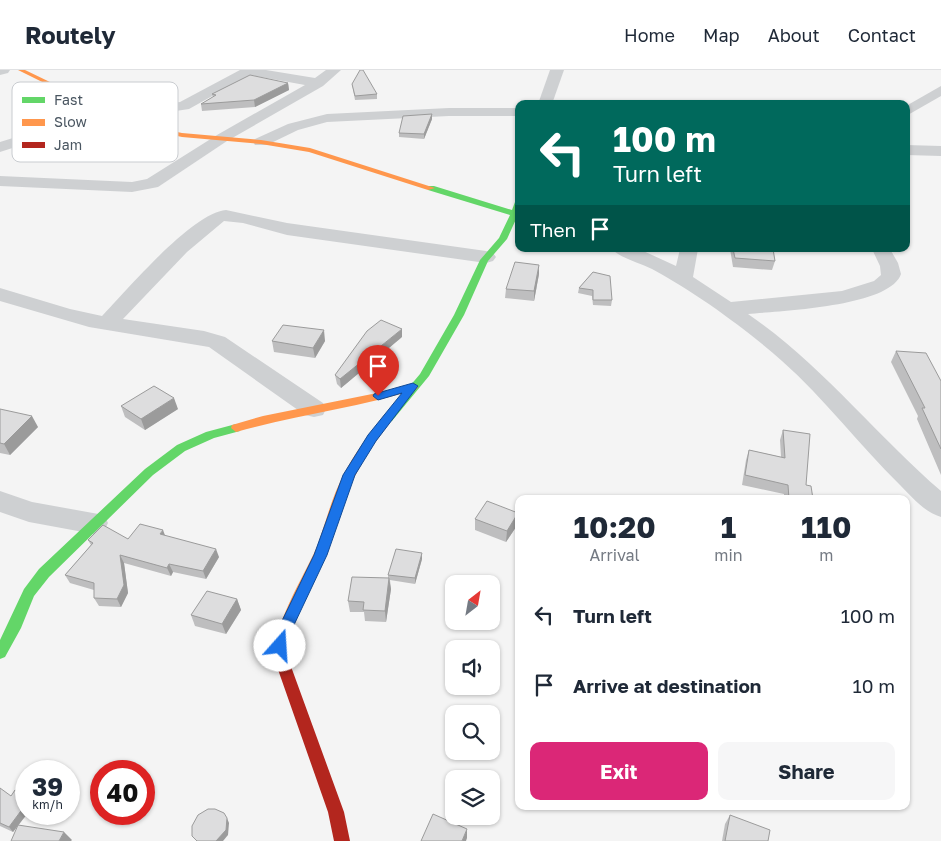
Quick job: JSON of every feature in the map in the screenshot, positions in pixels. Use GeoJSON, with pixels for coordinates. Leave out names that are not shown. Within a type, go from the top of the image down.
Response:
{"type":"FeatureCollection","features":[{"type":"Feature","properties":{"kind":"street"},"geometry":{"type":"LineString","coordinates":[[21,70],[45,82]]}},
{"type":"Feature","properties":{"kind":"street"},"geometry":{"type":"LineString","coordinates":[[0,181],[93,186],[143,185],[152,183],[222,138],[318,83],[334,70]]}},
{"type":"Feature","properties":{"kind":"street"},"geometry":{"type":"LineString","coordinates":[[547,100],[557,70]]}},
{"type":"Feature","properties":{"kind":"street"},"geometry":{"type":"LineString","coordinates":[[178,107],[184,106],[249,71],[318,83]]}},
{"type":"Feature","properties":{"kind":"street"},"geometry":{"type":"LineString","coordinates":[[910,109],[941,90]]}},
{"type":"Feature","properties":{"kind":"street"},"geometry":{"type":"LineString","coordinates":[[261,142],[293,127],[328,118],[449,112],[515,112]]}},
{"type":"Feature","properties":{"kind":"street"},"geometry":{"type":"LineString","coordinates":[[178,134],[261,142],[324,154],[515,214]]}},
{"type":"Feature","properties":{"kind":"street"},"geometry":{"type":"LineString","coordinates":[[0,147],[12,143]]}},
{"type":"Feature","properties":{"kind":"street"},"geometry":{"type":"LineString","coordinates":[[910,150],[941,151]]}},
{"type":"Feature","properties":{"kind":"street"},"geometry":{"type":"LineString","coordinates":[[107,323],[180,249],[219,216],[234,216],[286,228],[417,245],[486,257]]}},
{"type":"Feature","properties":{"kind":"street"},"geometry":{"type":"LineString","coordinates":[[342,841],[336,812],[283,666],[280,646],[286,627],[320,555],[349,475],[372,438],[413,386],[424,376],[459,315],[486,257],[502,239],[515,216]]}},
{"type":"Feature","properties":{"kind":"street"},"geometry":{"type":"LineString","coordinates":[[630,252],[652,261],[683,278],[727,309],[800,366],[868,437],[941,507]]}},
{"type":"Feature","properties":{"kind":"street"},"geometry":{"type":"LineString","coordinates":[[683,278],[688,252]]}},
{"type":"Feature","properties":{"kind":"street"},"geometry":{"type":"LineString","coordinates":[[727,309],[806,302],[870,291],[884,284],[890,278],[891,270],[882,252]]}},
{"type":"Feature","properties":{"kind":"street"},"geometry":{"type":"LineString","coordinates":[[0,294],[64,314],[107,323],[204,338],[217,342],[314,409]]}},
{"type":"Feature","properties":{"kind":"street"},"geometry":{"type":"LineString","coordinates":[[0,653],[14,628],[29,593],[44,573],[149,472],[181,448],[210,435],[263,420],[394,393],[413,386]]}},
{"type":"Feature","properties":{"kind":"street"},"geometry":{"type":"LineString","coordinates":[[0,501],[29,512],[94,523]]}},
{"type":"Feature","properties":{"kind":"building"},"geometry":{"type":"Polygon","coordinates":[[[360,70],[363,70],[377,94],[355,96],[352,84],[360,70]]]}},
{"type":"Feature","properties":{"kind":"building"},"geometry":{"type":"Polygon","coordinates":[[[250,75],[288,83],[254,100],[201,104],[216,95],[212,94],[250,75]]]}},
{"type":"Feature","properties":{"kind":"building"},"geometry":{"type":"Polygon","coordinates":[[[432,114],[424,134],[399,133],[403,116],[432,114]]]}},
{"type":"Feature","properties":{"kind":"building"},"geometry":{"type":"Polygon","coordinates":[[[734,252],[774,252],[775,261],[735,258],[734,252]]]}},
{"type":"Feature","properties":{"kind":"building"},"geometry":{"type":"Polygon","coordinates":[[[515,262],[539,265],[534,291],[506,289],[515,262]]]}},
{"type":"Feature","properties":{"kind":"building"},"geometry":{"type":"Polygon","coordinates":[[[593,272],[610,276],[612,300],[593,300],[593,290],[579,288],[593,272]]]}},
{"type":"Feature","properties":{"kind":"building"},"geometry":{"type":"Polygon","coordinates":[[[381,320],[402,329],[340,379],[335,375],[367,331],[381,320]]]}},
{"type":"Feature","properties":{"kind":"building"},"geometry":{"type":"Polygon","coordinates":[[[283,325],[324,330],[313,348],[272,341],[283,325]]]}},
{"type":"Feature","properties":{"kind":"building"},"geometry":{"type":"Polygon","coordinates":[[[896,351],[926,353],[941,381],[941,449],[922,408],[925,408],[896,351]]]}},
{"type":"Feature","properties":{"kind":"building"},"geometry":{"type":"Polygon","coordinates":[[[154,386],[174,398],[141,419],[121,406],[154,386]]]}},
{"type":"Feature","properties":{"kind":"building"},"geometry":{"type":"Polygon","coordinates":[[[0,409],[32,416],[4,444],[0,443],[0,409]]]}},
{"type":"Feature","properties":{"kind":"building"},"geometry":{"type":"Polygon","coordinates":[[[783,430],[810,434],[806,485],[811,486],[812,495],[789,495],[788,485],[745,475],[749,450],[785,458],[783,430]]]}},
{"type":"Feature","properties":{"kind":"building"},"geometry":{"type":"Polygon","coordinates":[[[487,501],[515,512],[515,518],[507,531],[475,519],[487,501]]]}},
{"type":"Feature","properties":{"kind":"building"},"geometry":{"type":"Polygon","coordinates":[[[140,524],[163,530],[160,534],[216,549],[203,571],[169,564],[167,568],[120,555],[124,585],[117,599],[94,598],[94,583],[65,575],[93,543],[88,540],[103,525],[128,539],[140,524]]]}},
{"type":"Feature","properties":{"kind":"building"},"geometry":{"type":"Polygon","coordinates":[[[396,549],[422,553],[415,578],[388,575],[396,549]]]}},
{"type":"Feature","properties":{"kind":"building"},"geometry":{"type":"Polygon","coordinates":[[[352,577],[389,578],[385,611],[363,610],[364,602],[348,601],[352,577]]]}},
{"type":"Feature","properties":{"kind":"building"},"geometry":{"type":"Polygon","coordinates":[[[207,591],[237,599],[222,624],[191,615],[207,591]]]}},
{"type":"Feature","properties":{"kind":"building"},"geometry":{"type":"Polygon","coordinates":[[[0,788],[11,796],[15,790],[15,819],[9,827],[0,823],[0,788]]]}},
{"type":"Feature","properties":{"kind":"building"},"geometry":{"type":"Polygon","coordinates":[[[208,809],[215,809],[224,813],[227,818],[226,830],[216,841],[197,841],[192,836],[192,826],[198,815],[208,809]]]}},
{"type":"Feature","properties":{"kind":"building"},"geometry":{"type":"Polygon","coordinates":[[[433,814],[445,819],[445,825],[458,825],[467,829],[462,841],[421,841],[433,814]]]}},
{"type":"Feature","properties":{"kind":"building"},"geometry":{"type":"Polygon","coordinates":[[[730,815],[770,830],[768,841],[725,841],[730,815]]]}},
{"type":"Feature","properties":{"kind":"building"},"geometry":{"type":"Polygon","coordinates":[[[18,825],[64,832],[59,841],[11,841],[18,825]]]}},
{"type":"Feature","properties":{"kind":"traffic: fast"},"geometry":{"type":"LineString","coordinates":[[431,188],[515,214]]}},
{"type":"Feature","properties":{"kind":"traffic: fast"},"geometry":{"type":"LineString","coordinates":[[388,418],[424,376],[459,315],[484,260],[503,239],[515,211]]}},
{"type":"Feature","properties":{"kind":"traffic: fast"},"geometry":{"type":"LineString","coordinates":[[0,653],[14,628],[29,593],[44,573],[149,472],[181,448],[210,435],[236,428]]}},
{"type":"Feature","properties":{"kind":"traffic: slow"},"geometry":{"type":"LineString","coordinates":[[21,70],[45,82]]}},
{"type":"Feature","properties":{"kind":"traffic: slow"},"geometry":{"type":"LineString","coordinates":[[178,134],[261,142],[310,150],[431,188]]}},
{"type":"Feature","properties":{"kind":"traffic: slow"},"geometry":{"type":"LineString","coordinates":[[236,428],[263,420],[394,393],[413,387]]}},
{"type":"Feature","properties":{"kind":"traffic: slow"},"geometry":{"type":"LineString","coordinates":[[282,661],[282,647],[289,619],[315,567],[345,484],[362,452],[388,418]]}},
{"type":"Feature","properties":{"kind":"traffic: jam"},"geometry":{"type":"LineString","coordinates":[[282,661],[336,812],[342,841]]}},
{"type":"Feature","properties":{"kind":"route"},"geometry":{"type":"LineString","coordinates":[[280,646],[286,627],[320,555],[349,475],[372,438],[413,386],[394,393],[378,396]]}}]}
